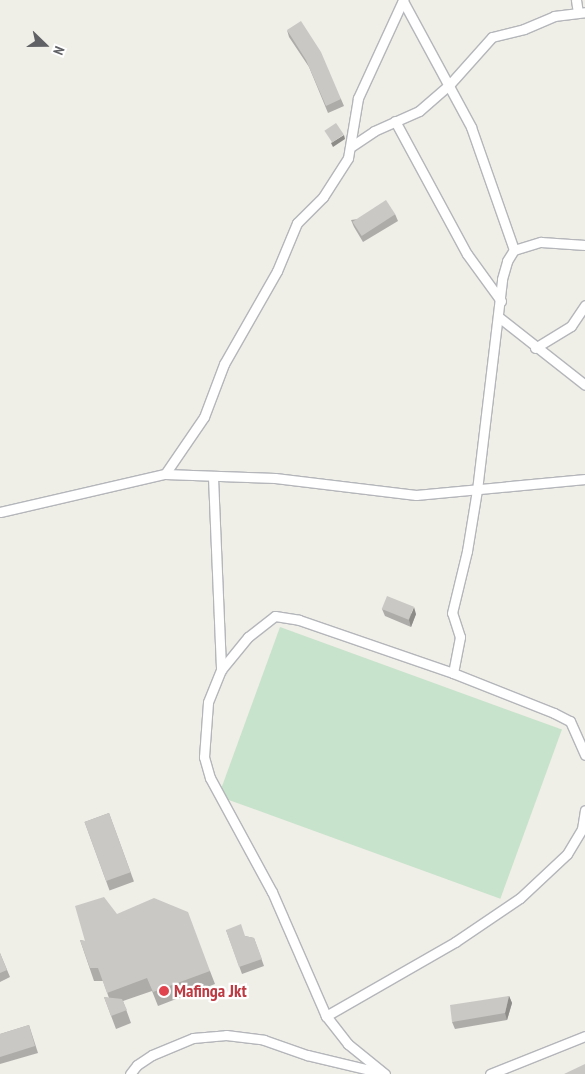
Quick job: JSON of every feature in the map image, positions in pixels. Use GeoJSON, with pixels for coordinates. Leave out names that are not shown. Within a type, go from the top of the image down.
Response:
{"type":"FeatureCollection","features":[{"type":"Feature","properties":{"kind":"lane"},"geometry":{"type":"LineString","coordinates":[[403,0],[450,84],[471,127],[514,250],[502,279],[500,318],[477,490],[467,551],[452,613],[460,637],[452,673]]}},
{"type":"Feature","properties":{"kind":"lane"},"geometry":{"type":"LineString","coordinates":[[165,474],[204,417],[224,364],[277,271],[297,223],[323,197],[341,171],[352,146],[352,124],[358,98],[403,0]]}},
{"type":"Feature","properties":{"kind":"lane"},"geometry":{"type":"LineString","coordinates":[[352,146],[419,111],[450,84],[492,37],[524,29],[554,16],[582,12],[576,0]]}},
{"type":"Feature","properties":{"kind":"lane"},"geometry":{"type":"LineString","coordinates":[[395,122],[467,254],[502,301]]}},
{"type":"Feature","properties":{"kind":"lane"},"geometry":{"type":"LineString","coordinates":[[514,250],[541,242],[585,245]]}},
{"type":"Feature","properties":{"kind":"lane"},"geometry":{"type":"LineString","coordinates":[[535,348],[570,326],[585,305]]}},
{"type":"Feature","properties":{"kind":"lane"},"geometry":{"type":"LineString","coordinates":[[500,318],[535,348],[585,385]]}},
{"type":"Feature","properties":{"kind":"lane"},"geometry":{"type":"LineString","coordinates":[[0,512],[165,474],[275,478],[416,495],[585,479]]}},
{"type":"Feature","properties":{"kind":"lane"},"geometry":{"type":"LineString","coordinates":[[213,477],[221,670]]}},
{"type":"Feature","properties":{"kind":"lane"},"geometry":{"type":"LineString","coordinates":[[384,1074],[348,1044],[326,1016],[272,892],[210,778],[204,757],[208,702],[221,670],[248,637],[275,616],[299,620],[452,673],[570,721],[585,755]]}},
{"type":"Feature","properties":{"kind":"lane"},"geometry":{"type":"LineString","coordinates":[[326,1016],[455,942],[520,898],[568,854],[582,829],[585,810]]}},
{"type":"Feature","properties":{"kind":"lane"},"geometry":{"type":"LineString","coordinates":[[130,1074],[136,1065],[193,1038],[226,1035],[264,1040],[307,1055],[384,1074]]}},
{"type":"Feature","properties":{"kind":"lane"},"geometry":{"type":"LineString","coordinates":[[490,1074],[585,1036]]}},
{"type":"Feature","properties":{"kind":"green space"},"geometry":{"type":"Polygon","coordinates":[[[280,627],[562,730],[500,899],[218,796],[280,627]]]}},
{"type":"Feature","properties":{"kind":"building"},"geometry":{"type":"Polygon","coordinates":[[[301,21],[321,52],[341,99],[326,106],[306,60],[287,30],[301,21]]]}},
{"type":"Feature","properties":{"kind":"building"},"geometry":{"type":"Polygon","coordinates":[[[336,123],[344,135],[332,142],[324,131],[336,123]]]}},
{"type":"Feature","properties":{"kind":"building"},"geometry":{"type":"Polygon","coordinates":[[[386,200],[395,214],[362,236],[352,222],[386,200]]]}},
{"type":"Feature","properties":{"kind":"building"},"geometry":{"type":"Polygon","coordinates":[[[387,596],[414,607],[409,620],[382,609],[387,596]]]}},
{"type":"Feature","properties":{"kind":"building"},"geometry":{"type":"Polygon","coordinates":[[[109,813],[131,872],[106,881],[85,822],[109,813]]]}},
{"type":"Feature","properties":{"kind":"building"},"geometry":{"type":"Polygon","coordinates":[[[104,897],[117,914],[154,898],[188,912],[210,971],[153,992],[147,978],[107,993],[98,968],[90,968],[80,940],[85,941],[75,906],[104,897]]]}},
{"type":"Feature","properties":{"kind":"building"},"geometry":{"type":"Polygon","coordinates":[[[241,924],[245,936],[254,938],[262,959],[239,967],[226,930],[241,924]]]}},
{"type":"Feature","properties":{"kind":"building"},"geometry":{"type":"Polygon","coordinates":[[[0,953],[7,970],[0,973],[0,953]]]}},
{"type":"Feature","properties":{"kind":"building"},"geometry":{"type":"Polygon","coordinates":[[[509,996],[505,1013],[452,1022],[450,1005],[509,996]]]}},
{"type":"Feature","properties":{"kind":"building"},"geometry":{"type":"Polygon","coordinates":[[[104,997],[122,999],[127,1010],[111,1016],[104,997]]]}},
{"type":"Feature","properties":{"kind":"building"},"geometry":{"type":"Polygon","coordinates":[[[29,1025],[35,1046],[0,1057],[0,1034],[29,1025]]]}},
{"type":"Feature","properties":{"kind":"building"},"geometry":{"type":"Polygon","coordinates":[[[585,1064],[585,1074],[564,1074],[585,1064]]]}},
{"type":"Feature","properties":{"kind":"place","name":"Mafinga Jkt"},"geometry":{"type":"Point","coordinates":[164,991]}}]}
